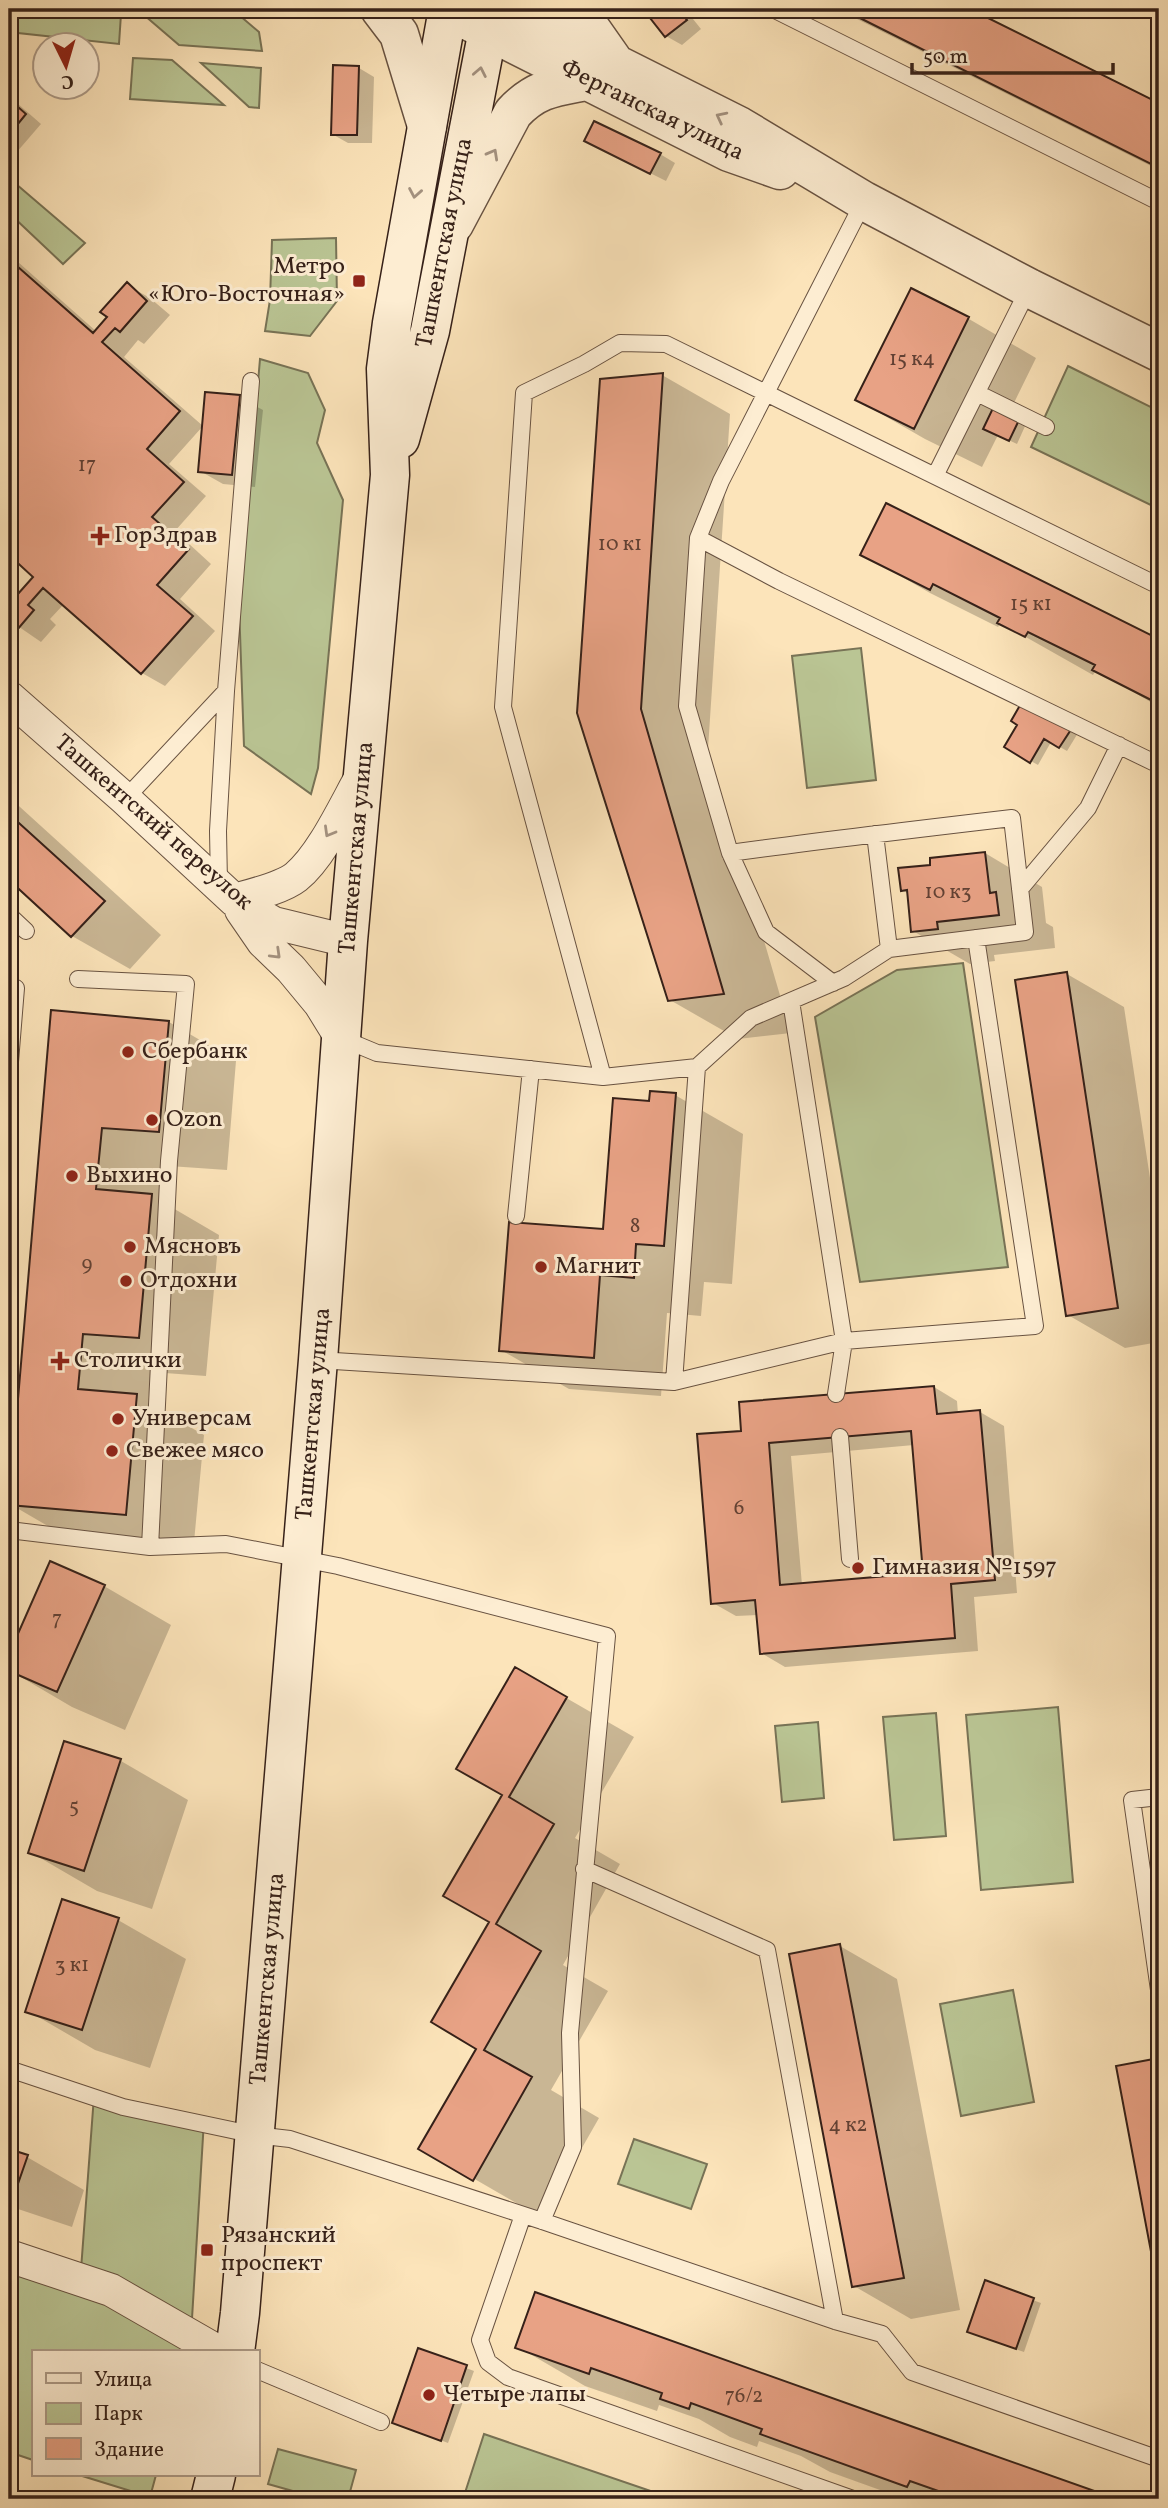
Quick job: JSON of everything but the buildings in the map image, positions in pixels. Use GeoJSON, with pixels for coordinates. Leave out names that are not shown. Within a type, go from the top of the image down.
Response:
{"type":"FeatureCollection","features":[{"type":"Feature","properties":{"kind":"main road"},"geometry":{"type":"LineString","coordinates":[[380,9],[399,34],[427,126]]}},
{"type":"Feature","properties":{"kind":"main road","name":"Ташкентская улица"},"geometry":{"type":"LineString","coordinates":[[235,2350],[302,1560],[348,942],[390,475],[386,369],[447,9]]}},
{"type":"Feature","properties":{"kind":"main road","name":"Ферганская улица"},"geometry":{"type":"LineString","coordinates":[[447,9],[495,16],[601,72],[729,152],[864,201],[1028,288],[1159,352]]}},
{"type":"Feature","properties":{"kind":"main road"},"geometry":{"type":"LineString","coordinates":[[448,235],[513,113],[544,89],[601,72],[577,9]]}},
{"type":"Feature","properties":{"kind":"main road","name":"Ташкентская улица"},"geometry":{"type":"LineString","coordinates":[[390,475],[430,331],[495,16]]}},
{"type":"Feature","properties":{"kind":"main road"},"geometry":{"type":"LineString","coordinates":[[210,2499],[216,2476]]}},
{"type":"Feature","properties":{"kind":"street","name":"Ташкентский переулок"},"geometry":{"type":"LineString","coordinates":[[9,697],[227,891],[274,923],[348,942]]}},
{"type":"Feature","properties":{"kind":"street"},"geometry":{"type":"LineString","coordinates":[[227,891],[266,890],[295,878],[317,852],[364,773]]}},
{"type":"Feature","properties":{"kind":"street"},"geometry":{"type":"LineString","coordinates":[[227,891],[264,942],[320,1004],[341,1038]]}},
{"type":"Feature","properties":{"kind":"street"},"geometry":{"type":"LineString","coordinates":[[9,2256],[111,2290],[216,2350]]}},
{"type":"Feature","properties":{"kind":"lane"},"geometry":{"type":"LineString","coordinates":[[773,9],[1159,202]]}},
{"type":"Feature","properties":{"kind":"lane"},"geometry":{"type":"LineString","coordinates":[[833,983],[766,932],[730,853],[687,706],[698,538],[722,481],[864,201]]}},
{"type":"Feature","properties":{"kind":"lane"},"geometry":{"type":"LineString","coordinates":[[935,476],[1028,288]]}},
{"type":"Feature","properties":{"kind":"lane"},"geometry":{"type":"LineString","coordinates":[[603,1077],[503,707],[524,393],[620,343],[666,344],[1159,586]]}},
{"type":"Feature","properties":{"kind":"lane"},"geometry":{"type":"LineString","coordinates":[[227,891],[218,831],[226,691],[251,381]]}},
{"type":"Feature","properties":{"kind":"lane"},"geometry":{"type":"LineString","coordinates":[[976,393],[1046,427]]}},
{"type":"Feature","properties":{"kind":"lane"},"geometry":{"type":"LineString","coordinates":[[698,538],[779,581],[1159,765]]}},
{"type":"Feature","properties":{"kind":"lane"},"geometry":{"type":"LineString","coordinates":[[125,799],[226,691]]}},
{"type":"Feature","properties":{"kind":"lane"},"geometry":{"type":"LineString","coordinates":[[1020,889],[1088,808],[1119,745]]}},
{"type":"Feature","properties":{"kind":"lane"},"geometry":{"type":"LineString","coordinates":[[341,1038],[377,1053],[603,1077],[696,1067],[751,1018],[833,983],[888,949],[1026,932],[1012,818],[730,853]]}},
{"type":"Feature","properties":{"kind":"lane"},"geometry":{"type":"LineString","coordinates":[[875,834],[888,949]]}},
{"type":"Feature","properties":{"kind":"lane"},"geometry":{"type":"LineString","coordinates":[[9,915],[26,931]]}},
{"type":"Feature","properties":{"kind":"lane"},"geometry":{"type":"LineString","coordinates":[[318,1360],[674,1381],[844,1341],[1035,1326],[976,938]]}},
{"type":"Feature","properties":{"kind":"lane"},"geometry":{"type":"LineString","coordinates":[[78,979],[186,985],[169,1161],[150,1547]]}},
{"type":"Feature","properties":{"kind":"lane"},"geometry":{"type":"LineString","coordinates":[[9,1074],[16,988]]}},
{"type":"Feature","properties":{"kind":"lane"},"geometry":{"type":"LineString","coordinates":[[791,1001],[844,1341],[836,1394]]}},
{"type":"Feature","properties":{"kind":"lane"},"geometry":{"type":"LineString","coordinates":[[674,1381],[696,1067]]}},
{"type":"Feature","properties":{"kind":"lane"},"geometry":{"type":"LineString","coordinates":[[516,1216],[531,1069]]}},
{"type":"Feature","properties":{"kind":"lane"},"geometry":{"type":"LineString","coordinates":[[840,1437],[850,1559]]}},
{"type":"Feature","properties":{"kind":"lane"},"geometry":{"type":"LineString","coordinates":[[9,1530],[150,1547],[226,1544],[338,1566],[607,1636],[570,2033],[573,2147],[542,2221]]}},
{"type":"Feature","properties":{"kind":"lane"},"geometry":{"type":"LineString","coordinates":[[1159,1797],[1132,1800],[1159,1990]]}},
{"type":"Feature","properties":{"kind":"lane"},"geometry":{"type":"LineString","coordinates":[[584,1869],[767,1950],[835,2321]]}},
{"type":"Feature","properties":{"kind":"lane"},"geometry":{"type":"LineString","coordinates":[[9,2069],[123,2107],[255,2135],[290,2138],[835,2321],[882,2334],[912,2372],[1159,2459]]}},
{"type":"Feature","properties":{"kind":"lane"},"geometry":{"type":"LineString","coordinates":[[523,2215],[480,2340],[488,2362],[508,2377],[853,2499]]}},
{"type":"Feature","properties":{"kind":"lane"},"geometry":{"type":"LineString","coordinates":[[259,2371],[381,2421]]}},
{"type":"Feature","properties":{"kind":"green space"},"geometry":{"type":"Polygon","coordinates":[[[9,9],[115,9],[121,14],[119,44],[102,42],[102,32],[32,32],[32,35],[9,32],[9,9]]]}},
{"type":"Feature","properties":{"kind":"green space"},"geometry":{"type":"Polygon","coordinates":[[[137,9],[232,9],[259,32],[262,51],[179,45],[137,9]]]}},
{"type":"Feature","properties":{"kind":"green space"},"geometry":{"type":"Polygon","coordinates":[[[133,58],[172,60],[224,105],[130,99],[133,58]]]}},
{"type":"Feature","properties":{"kind":"green space"},"geometry":{"type":"Polygon","coordinates":[[[201,63],[261,68],[259,108],[249,107],[201,63]]]}},
{"type":"Feature","properties":{"kind":"green space"},"geometry":{"type":"Polygon","coordinates":[[[9,178],[85,243],[63,264],[9,213],[9,178]]]}},
{"type":"Feature","properties":{"kind":"green space"},"geometry":{"type":"Polygon","coordinates":[[[336,238],[337,301],[310,336],[265,331],[270,300],[272,240],[336,238]]]}},
{"type":"Feature","properties":{"kind":"green space"},"geometry":{"type":"Polygon","coordinates":[[[260,359],[308,373],[325,410],[317,443],[343,500],[318,768],[311,794],[244,746],[239,605],[260,359]]]}},
{"type":"Feature","properties":{"kind":"green space"},"geometry":{"type":"Polygon","coordinates":[[[1068,366],[1159,411],[1159,509],[1031,447],[1068,366]]]}},
{"type":"Feature","properties":{"kind":"green space"},"geometry":{"type":"Polygon","coordinates":[[[861,648],[876,780],[807,788],[792,656],[861,648]]]}},
{"type":"Feature","properties":{"kind":"green space"},"geometry":{"type":"Polygon","coordinates":[[[963,963],[1008,1267],[860,1282],[815,1017],[897,970],[963,963]]]}},
{"type":"Feature","properties":{"kind":"green space"},"geometry":{"type":"Polygon","coordinates":[[[1058,1707],[1073,1882],[981,1890],[966,1715],[1058,1707]]]}},
{"type":"Feature","properties":{"kind":"green space"},"geometry":{"type":"Polygon","coordinates":[[[936,1713],[946,1836],[894,1840],[883,1717],[936,1713]]]}},
{"type":"Feature","properties":{"kind":"green space"},"geometry":{"type":"Polygon","coordinates":[[[818,1722],[824,1798],[782,1802],[775,1726],[818,1722]]]}},
{"type":"Feature","properties":{"kind":"green space"},"geometry":{"type":"Polygon","coordinates":[[[1013,1990],[1034,2102],[961,2116],[940,2004],[1013,1990]]]}},
{"type":"Feature","properties":{"kind":"green space"},"geometry":{"type":"Polygon","coordinates":[[[94,2096],[204,2120],[191,2335],[187,2350],[32,2350],[32,2460],[9,2452],[9,2260],[80,2283],[94,2096]]]}},
{"type":"Feature","properties":{"kind":"green space"},"geometry":{"type":"Polygon","coordinates":[[[634,2139],[707,2164],[691,2209],[618,2184],[634,2139]]]}},
{"type":"Feature","properties":{"kind":"green space"},"geometry":{"type":"Polygon","coordinates":[[[484,2434],[674,2499],[463,2499],[484,2434]]]}},
{"type":"Feature","properties":{"kind":"green space"},"geometry":{"type":"Polygon","coordinates":[[[278,2449],[356,2470],[348,2499],[321,2499],[268,2484],[278,2449]]]}},
{"type":"Feature","properties":{"kind":"green space"},"geometry":{"type":"Polygon","coordinates":[[[82,2476],[156,2476],[150,2497],[82,2476]]]}},
{"type":"Feature","properties":{"kind":"place","name":"Метро «Юго-Восточная»"},"geometry":{"type":"Point","coordinates":[359,281]}},
{"type":"Feature","properties":{"kind":"place","name":"ГорЗдрав"},"geometry":{"type":"Point","coordinates":[100,536]}},
{"type":"Feature","properties":{"kind":"place","name":"Сбербанк"},"geometry":{"type":"Point","coordinates":[128,1052]}},
{"type":"Feature","properties":{"kind":"place","name":"Ozon"},"geometry":{"type":"Point","coordinates":[152,1120]}},
{"type":"Feature","properties":{"kind":"place","name":"Выхино"},"geometry":{"type":"Point","coordinates":[72,1176]}},
{"type":"Feature","properties":{"kind":"place","name":"Мясновъ"},"geometry":{"type":"Point","coordinates":[130,1247]}},
{"type":"Feature","properties":{"kind":"place","name":"Магнит"},"geometry":{"type":"Point","coordinates":[541,1267]}},
{"type":"Feature","properties":{"kind":"place","name":"Отдохни"},"geometry":{"type":"Point","coordinates":[126,1281]}},
{"type":"Feature","properties":{"kind":"place","name":"Столички"},"geometry":{"type":"Point","coordinates":[60,1361]}},
{"type":"Feature","properties":{"kind":"place","name":"Универсам"},"geometry":{"type":"Point","coordinates":[118,1419]}},
{"type":"Feature","properties":{"kind":"place","name":"Свежее мясо"},"geometry":{"type":"Point","coordinates":[112,1451]}},
{"type":"Feature","properties":{"kind":"place","name":"Гимназия №1597"},"geometry":{"type":"Point","coordinates":[858,1568]}},
{"type":"Feature","properties":{"kind":"place","name":"Рязанский проспект"},"geometry":{"type":"Point","coordinates":[207,2250]}},
{"type":"Feature","properties":{"kind":"place","name":"Четыре лапы"},"geometry":{"type":"Point","coordinates":[429,2395]}}]}
